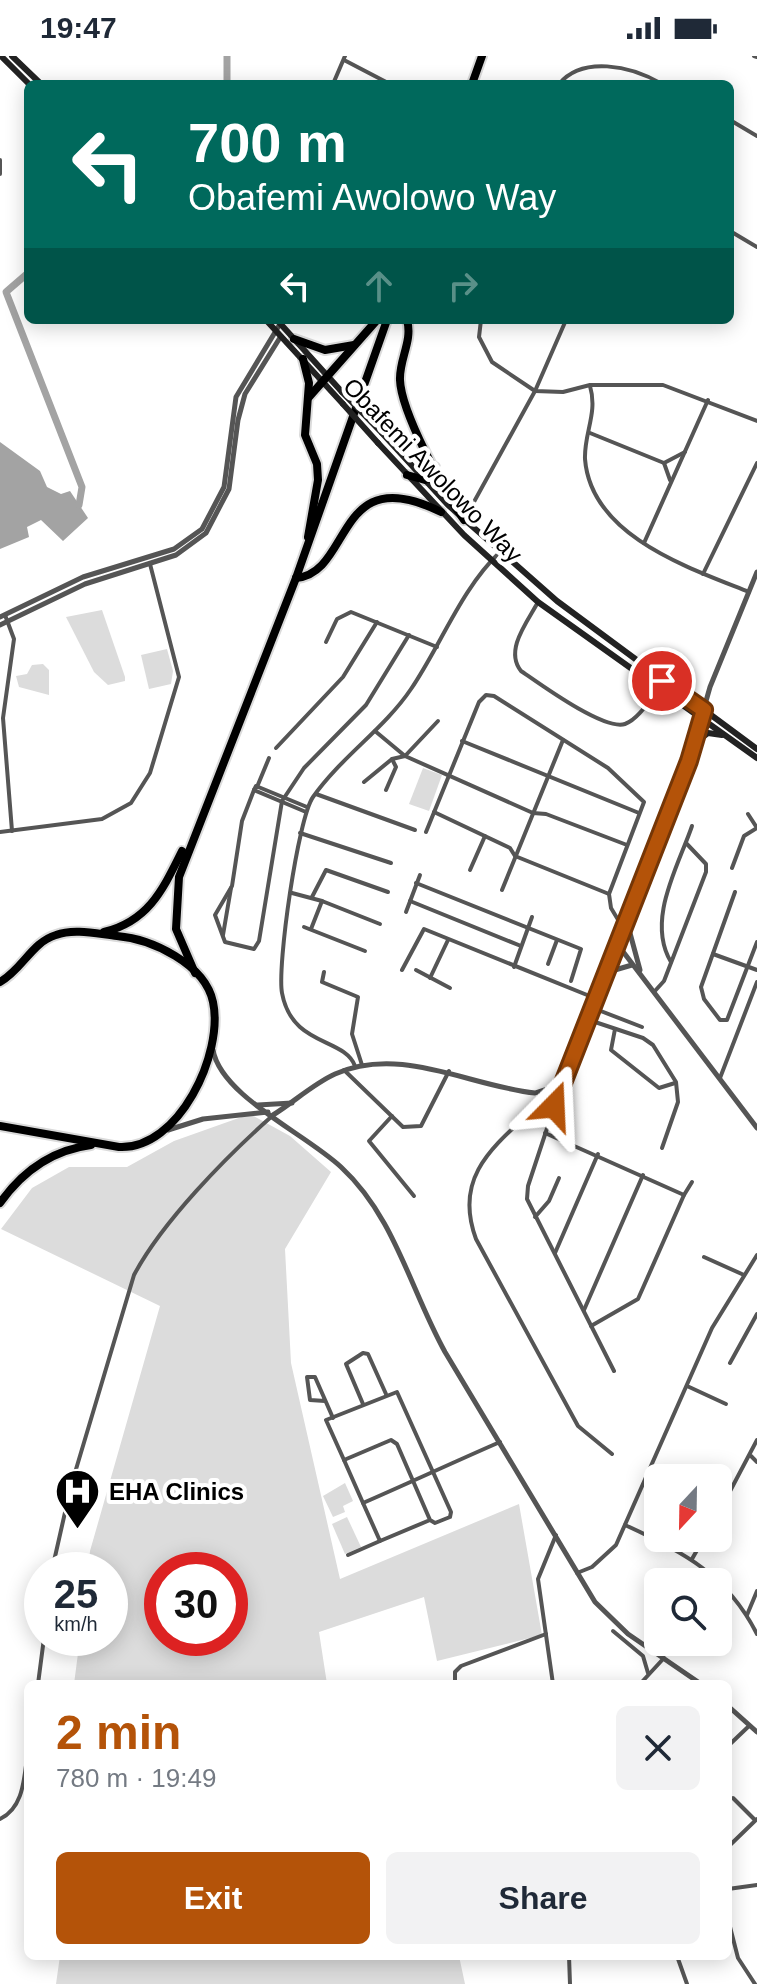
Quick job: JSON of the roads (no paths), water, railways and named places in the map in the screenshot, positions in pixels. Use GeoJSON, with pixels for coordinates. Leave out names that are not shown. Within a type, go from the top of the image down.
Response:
{"type":"FeatureCollection","features":[{"type":"Feature","properties":{"kind":"main road"},"geometry":{"type":"LineString","coordinates":[[473,80],[482,56]]}},
{"type":"Feature","properties":{"kind":"main road"},"geometry":{"type":"LineString","coordinates":[[7,57],[26,80]]}},
{"type":"Feature","properties":{"kind":"main road"},"geometry":{"type":"LineString","coordinates":[[7,57],[36,80]]}},
{"type":"Feature","properties":{"kind":"main road"},"geometry":{"type":"LineString","coordinates":[[309,397],[374,324]]}},
{"type":"Feature","properties":{"kind":"main road"},"geometry":{"type":"LineString","coordinates":[[0,1203],[11,1188],[40,1163],[79,1147],[134,1146],[163,1131],[186,1107],[198,1086],[210,1037],[213,1001],[179,941],[175,903],[179,877],[296,578],[386,324]]}},
{"type":"Feature","properties":{"kind":"main road"},"geometry":{"type":"LineString","coordinates":[[408,324],[410,334],[401,366],[400,388],[435,467],[464,520]]}},
{"type":"Feature","properties":{"kind":"main road","name":"Obafemi Awolowo Way"},"geometry":{"type":"LineString","coordinates":[[280,328],[294,339],[343,404],[407,475]]}},
{"type":"Feature","properties":{"kind":"main road","name":"Obafemi Awolowo Way"},"geometry":{"type":"LineString","coordinates":[[280,328],[303,359],[342,392],[382,433],[441,512],[491,560],[538,602],[659,688],[703,714]]}},
{"type":"Feature","properties":{"kind":"main road"},"geometry":{"type":"LineString","coordinates":[[294,339],[325,350],[358,343]]}},
{"type":"Feature","properties":{"kind":"main road"},"geometry":{"type":"LineString","coordinates":[[303,359],[309,397],[304,425],[317,464],[318,480],[310,514],[308,544]]}},
{"type":"Feature","properties":{"kind":"main road"},"geometry":{"type":"LineString","coordinates":[[405,498],[420,480],[431,477],[435,467]]}},
{"type":"Feature","properties":{"kind":"main road"},"geometry":{"type":"LineString","coordinates":[[407,475],[420,480]]}},
{"type":"Feature","properties":{"kind":"main road","name":"Obafemi Awolowo Way"},"geometry":{"type":"LineString","coordinates":[[420,480],[557,601],[703,714]]}},
{"type":"Feature","properties":{"kind":"main road"},"geometry":{"type":"LineString","coordinates":[[296,578],[302,578],[327,559],[349,522],[362,509],[379,501],[405,498],[441,512]]}},
{"type":"Feature","properties":{"kind":"main road"},"geometry":{"type":"LineString","coordinates":[[703,714],[757,758]]}},
{"type":"Feature","properties":{"kind":"main road"},"geometry":{"type":"LineString","coordinates":[[703,714],[757,749]]}},
{"type":"Feature","properties":{"kind":"main road"},"geometry":{"type":"LineString","coordinates":[[694,744],[708,733],[734,740]]}},
{"type":"Feature","properties":{"kind":"main road"},"geometry":{"type":"LineString","coordinates":[[90,934],[122,926],[151,907],[198,822]]}},
{"type":"Feature","properties":{"kind":"main road"},"geometry":{"type":"LineString","coordinates":[[0,982],[50,937],[63,933],[149,943],[172,955],[195,973]]}},
{"type":"Feature","properties":{"kind":"main road"},"geometry":{"type":"LineString","coordinates":[[0,1126],[103,1145]]}},
{"type":"Feature","properties":{"kind":"street"},"geometry":{"type":"LineString","coordinates":[[335,80],[345,58],[383,80]]}},
{"type":"Feature","properties":{"kind":"street"},"geometry":{"type":"LineString","coordinates":[[562,80],[570,68],[582,61],[600,59],[631,66],[655,80]]}},
{"type":"Feature","properties":{"kind":"street"},"geometry":{"type":"LineString","coordinates":[[734,124],[757,136]]}},
{"type":"Feature","properties":{"kind":"street"},"geometry":{"type":"LineString","coordinates":[[0,160],[0,174]]}},
{"type":"Feature","properties":{"kind":"street"},"geometry":{"type":"LineString","coordinates":[[734,233],[757,247]]}},
{"type":"Feature","properties":{"kind":"street"},"geometry":{"type":"LineString","coordinates":[[481,324],[479,337],[492,362],[535,391],[563,392],[590,385],[663,385],[757,421]]}},
{"type":"Feature","properties":{"kind":"street"},"geometry":{"type":"LineString","coordinates":[[464,520],[535,391],[564,324]]}},
{"type":"Feature","properties":{"kind":"street"},"geometry":{"type":"LineString","coordinates":[[0,625],[4,618],[83,577],[149,560],[188,541],[213,512],[224,487],[236,397],[280,328]]}},
{"type":"Feature","properties":{"kind":"street"},"geometry":{"type":"LineString","coordinates":[[590,385],[594,407],[585,458],[594,494],[644,543],[671,561],[749,592]]}},
{"type":"Feature","properties":{"kind":"street"},"geometry":{"type":"LineString","coordinates":[[644,543],[708,400]]}},
{"type":"Feature","properties":{"kind":"street"},"geometry":{"type":"LineString","coordinates":[[589,433],[664,463],[670,480]]}},
{"type":"Feature","properties":{"kind":"street"},"geometry":{"type":"LineString","coordinates":[[664,463],[687,450]]}},
{"type":"Feature","properties":{"kind":"street"},"geometry":{"type":"LineString","coordinates":[[703,574],[757,463]]}},
{"type":"Feature","properties":{"kind":"street"},"geometry":{"type":"LineString","coordinates":[[358,1065],[349,1054],[306,1034],[286,1006],[281,981],[300,833],[316,794],[401,703],[491,560],[500,552]]}},
{"type":"Feature","properties":{"kind":"street"},"geometry":{"type":"LineString","coordinates":[[0,832],[102,819],[124,808],[142,790],[176,694],[179,677],[149,560]]}},
{"type":"Feature","properties":{"kind":"street"},"geometry":{"type":"LineString","coordinates":[[614,1371],[535,1217],[527,1199],[528,1186],[565,1074],[597,999],[757,572]]}},
{"type":"Feature","properties":{"kind":"street"},"geometry":{"type":"LineString","coordinates":[[538,602],[516,648],[515,659],[521,671],[601,721],[617,725],[631,721],[659,688]]}},
{"type":"Feature","properties":{"kind":"street"},"geometry":{"type":"LineString","coordinates":[[326,642],[344,614],[351,612],[437,647]]}},
{"type":"Feature","properties":{"kind":"street"},"geometry":{"type":"LineString","coordinates":[[4,618],[14,639],[3,718],[12,831]]}},
{"type":"Feature","properties":{"kind":"street"},"geometry":{"type":"LineString","coordinates":[[276,748],[343,677],[377,622]]}},
{"type":"Feature","properties":{"kind":"street"},"geometry":{"type":"LineString","coordinates":[[232,886],[215,915],[223,937],[228,944],[257,947],[283,799],[304,768],[366,705],[409,635]]}},
{"type":"Feature","properties":{"kind":"street"},"geometry":{"type":"LineString","coordinates":[[426,832],[479,702],[490,695],[608,768],[640,796],[645,806],[639,813],[609,894],[611,908],[623,928]]}},
{"type":"Feature","properties":{"kind":"street"},"geometry":{"type":"LineString","coordinates":[[364,782],[392,759],[405,756],[438,721]]}},
{"type":"Feature","properties":{"kind":"street"},"geometry":{"type":"LineString","coordinates":[[375,731],[405,756],[533,813],[546,814],[627,845]]}},
{"type":"Feature","properties":{"kind":"street"},"geometry":{"type":"LineString","coordinates":[[502,890],[563,740]]}},
{"type":"Feature","properties":{"kind":"street"},"geometry":{"type":"LineString","coordinates":[[462,741],[639,813]]}},
{"type":"Feature","properties":{"kind":"street"},"geometry":{"type":"LineString","coordinates":[[223,937],[242,821],[269,758]]}},
{"type":"Feature","properties":{"kind":"street"},"geometry":{"type":"LineString","coordinates":[[386,790],[396,767],[392,759]]}},
{"type":"Feature","properties":{"kind":"street"},"geometry":{"type":"LineString","coordinates":[[256,788],[307,810]]}},
{"type":"Feature","properties":{"kind":"street"},"geometry":{"type":"LineString","coordinates":[[316,794],[415,830]]}},
{"type":"Feature","properties":{"kind":"street"},"geometry":{"type":"LineString","coordinates":[[434,812],[510,848],[515,856],[609,894]]}},
{"type":"Feature","properties":{"kind":"street"},"geometry":{"type":"LineString","coordinates":[[732,868],[744,836],[757,828],[748,814]]}},
{"type":"Feature","properties":{"kind":"street"},"geometry":{"type":"LineString","coordinates":[[671,962],[663,944],[662,923],[666,898],[692,826]]}},
{"type":"Feature","properties":{"kind":"street"},"geometry":{"type":"LineString","coordinates":[[300,833],[391,863]]}},
{"type":"Feature","properties":{"kind":"street"},"geometry":{"type":"LineString","coordinates":[[470,870],[485,836]]}},
{"type":"Feature","properties":{"kind":"street"},"geometry":{"type":"LineString","coordinates":[[654,992],[664,981],[706,868],[686,843]]}},
{"type":"Feature","properties":{"kind":"street"},"geometry":{"type":"LineString","coordinates":[[312,897],[326,870],[388,892]]}},
{"type":"Feature","properties":{"kind":"street"},"geometry":{"type":"LineString","coordinates":[[406,912],[420,875]]}},
{"type":"Feature","properties":{"kind":"street"},"geometry":{"type":"LineString","coordinates":[[416,883],[583,951],[571,981]]}},
{"type":"Feature","properties":{"kind":"street"},"geometry":{"type":"LineString","coordinates":[[735,892],[700,994],[720,1020],[727,1020],[757,942]]}},
{"type":"Feature","properties":{"kind":"street"},"geometry":{"type":"LineString","coordinates":[[292,893],[312,897],[380,924]]}},
{"type":"Feature","properties":{"kind":"street"},"geometry":{"type":"LineString","coordinates":[[311,929],[322,901]]}},
{"type":"Feature","properties":{"kind":"street"},"geometry":{"type":"LineString","coordinates":[[410,901],[521,946]]}},
{"type":"Feature","properties":{"kind":"street"},"geometry":{"type":"LineString","coordinates":[[514,967],[532,917]]}},
{"type":"Feature","properties":{"kind":"street"},"geometry":{"type":"LineString","coordinates":[[627,918],[642,975]]}},
{"type":"Feature","properties":{"kind":"street"},"geometry":{"type":"LineString","coordinates":[[304,927],[365,951]]}},
{"type":"Feature","properties":{"kind":"street"},"geometry":{"type":"LineString","coordinates":[[402,970],[423,929],[597,999]]}},
{"type":"Feature","properties":{"kind":"street"},"geometry":{"type":"LineString","coordinates":[[430,978],[448,940]]}},
{"type":"Feature","properties":{"kind":"street"},"geometry":{"type":"LineString","coordinates":[[548,964],[558,940]]}},
{"type":"Feature","properties":{"kind":"street"},"geometry":{"type":"LineString","coordinates":[[617,944],[757,1128]]}},
{"type":"Feature","properties":{"kind":"street"},"geometry":{"type":"LineString","coordinates":[[713,954],[757,970]]}},
{"type":"Feature","properties":{"kind":"street"},"geometry":{"type":"LineString","coordinates":[[607,972],[626,964],[635,966]]}},
{"type":"Feature","properties":{"kind":"street"},"geometry":{"type":"LineString","coordinates":[[416,970],[450,988]]}},
{"type":"Feature","properties":{"kind":"street"},"geometry":{"type":"LineString","coordinates":[[324,972],[322,982],[358,997],[352,1034],[358,1065]]}},
{"type":"Feature","properties":{"kind":"street"},"geometry":{"type":"LineString","coordinates":[[720,1078],[757,982]]}},
{"type":"Feature","properties":{"kind":"street"},"geometry":{"type":"LineString","coordinates":[[593,1008],[642,1027]]}},
{"type":"Feature","properties":{"kind":"street"},"geometry":{"type":"LineString","coordinates":[[588,1020],[653,1045],[676,1082],[678,1102],[662,1148]]}},
{"type":"Feature","properties":{"kind":"street"},"geometry":{"type":"LineString","coordinates":[[615,1029],[611,1050],[655,1086],[664,1089],[676,1082]]}},
{"type":"Feature","properties":{"kind":"street"},"geometry":{"type":"LineString","coordinates":[[210,1037],[223,1076],[339,1166],[376,1207],[400,1250],[424,1314],[577,1573],[605,1614],[694,1680]]}},
{"type":"Feature","properties":{"kind":"street"},"geometry":{"type":"LineString","coordinates":[[163,1131],[203,1119],[270,1114],[294,1103],[319,1082],[358,1065],[449,1071],[528,1092],[544,1093],[554,1106]]}},
{"type":"Feature","properties":{"kind":"street"},"geometry":{"type":"LineString","coordinates":[[344,1070],[403,1127],[421,1126],[449,1071]]}},
{"type":"Feature","properties":{"kind":"street"},"geometry":{"type":"LineString","coordinates":[[565,1074],[484,1157],[472,1185],[468,1217],[476,1239],[578,1426],[585,1435],[612,1454]]}},
{"type":"Feature","properties":{"kind":"street"},"geometry":{"type":"LineString","coordinates":[[257,1105],[294,1103]]}},
{"type":"Feature","properties":{"kind":"street"},"geometry":{"type":"LineString","coordinates":[[56,1552],[75,1473],[134,1275],[147,1252],[228,1157],[270,1114]]}},
{"type":"Feature","properties":{"kind":"street"},"geometry":{"type":"LineString","coordinates":[[392,1116],[369,1141],[414,1196]]}},
{"type":"Feature","properties":{"kind":"street"},"geometry":{"type":"LineString","coordinates":[[545,1133],[598,1154],[684,1195]]}},
{"type":"Feature","properties":{"kind":"street"},"geometry":{"type":"LineString","coordinates":[[555,1253],[598,1154]]}},
{"type":"Feature","properties":{"kind":"street"},"geometry":{"type":"LineString","coordinates":[[584,1310],[643,1175]]}},
{"type":"Feature","properties":{"kind":"street"},"geometry":{"type":"LineString","coordinates":[[535,1217],[549,1201],[559,1178]]}},
{"type":"Feature","properties":{"kind":"street"},"geometry":{"type":"LineString","coordinates":[[591,1326],[626,1309],[638,1299],[692,1182]]}},
{"type":"Feature","properties":{"kind":"street"},"geometry":{"type":"LineString","coordinates":[[577,1573],[592,1567],[612,1550],[716,1321],[757,1255]]}},
{"type":"Feature","properties":{"kind":"street"},"geometry":{"type":"LineString","coordinates":[[704,1257],[744,1275]]}},
{"type":"Feature","properties":{"kind":"street"},"geometry":{"type":"LineString","coordinates":[[751,1264],[757,1269]]}},
{"type":"Feature","properties":{"kind":"street"},"geometry":{"type":"LineString","coordinates":[[730,1363],[757,1314]]}},
{"type":"Feature","properties":{"kind":"street"},"geometry":{"type":"LineString","coordinates":[[363,1404],[346,1364],[363,1353],[368,1354],[386,1394]]}},
{"type":"Feature","properties":{"kind":"street"},"geometry":{"type":"LineString","coordinates":[[325,1401],[310,1400],[307,1377],[315,1377],[333,1418]]}},
{"type":"Feature","properties":{"kind":"street"},"geometry":{"type":"LineString","coordinates":[[687,1386],[726,1404]]}},
{"type":"Feature","properties":{"kind":"street"},"geometry":{"type":"LineString","coordinates":[[344,1460],[393,1440],[430,1520],[435,1523],[452,1515],[397,1392],[326,1420],[380,1541]]}},
{"type":"Feature","properties":{"kind":"street"},"geometry":{"type":"LineString","coordinates":[[732,1489],[757,1440]]}},
{"type":"Feature","properties":{"kind":"street"},"geometry":{"type":"LineString","coordinates":[[363,1503],[500,1442]]}},
{"type":"Feature","properties":{"kind":"street"},"geometry":{"type":"LineString","coordinates":[[751,1456],[757,1462]]}},
{"type":"Feature","properties":{"kind":"street"},"geometry":{"type":"LineString","coordinates":[[348,1555],[430,1520]]}},
{"type":"Feature","properties":{"kind":"street"},"geometry":{"type":"LineString","coordinates":[[625,1525],[692,1559],[715,1575],[747,1615],[757,1634]]}},
{"type":"Feature","properties":{"kind":"street"},"geometry":{"type":"LineString","coordinates":[[552,1680],[538,1579],[556,1535]]}},
{"type":"Feature","properties":{"kind":"street"},"geometry":{"type":"LineString","coordinates":[[692,1559],[696,1552]]}},
{"type":"Feature","properties":{"kind":"street"},"geometry":{"type":"LineString","coordinates":[[747,1615],[757,1591]]}},
{"type":"Feature","properties":{"kind":"street"},"geometry":{"type":"LineString","coordinates":[[613,1631],[643,1656],[648,1673]]}},
{"type":"Feature","properties":{"kind":"street"},"geometry":{"type":"LineString","coordinates":[[455,1680],[455,1672],[461,1666],[546,1634]]}},
{"type":"Feature","properties":{"kind":"street"},"geometry":{"type":"LineString","coordinates":[[39,1680],[42,1656]]}},
{"type":"Feature","properties":{"kind":"street"},"geometry":{"type":"LineString","coordinates":[[643,1680],[664,1658]]}},
{"type":"Feature","properties":{"kind":"street"},"geometry":{"type":"LineString","coordinates":[[732,1710],[757,1732]]}},
{"type":"Feature","properties":{"kind":"street"},"geometry":{"type":"LineString","coordinates":[[732,1742],[750,1726]]}},
{"type":"Feature","properties":{"kind":"street"},"geometry":{"type":"LineString","coordinates":[[0,1819],[14,1807],[22,1791],[24,1778]]}},
{"type":"Feature","properties":{"kind":"street"},"geometry":{"type":"LineString","coordinates":[[732,1843],[756,1819],[733,1798]]}},
{"type":"Feature","properties":{"kind":"street"},"geometry":{"type":"LineString","coordinates":[[732,1888],[757,1885]]}},
{"type":"Feature","properties":{"kind":"street"},"geometry":{"type":"LineString","coordinates":[[732,1935],[738,1958],[755,1984]]}},
{"type":"Feature","properties":{"kind":"street"},"geometry":{"type":"LineString","coordinates":[[569,1960],[570,1984]]}},
{"type":"Feature","properties":{"kind":"street"},"geometry":{"type":"LineString","coordinates":[[678,1960],[687,1984]]}},
{"type":"Feature","properties":{"kind":"waterway"},"geometry":{"type":"LineString","coordinates":[[227,56],[227,80]]}},
{"type":"Feature","properties":{"kind":"waterway"},"geometry":{"type":"LineString","coordinates":[[24,276],[6,292],[82,487],[79,505]]}},
{"type":"Feature","properties":{"kind":"place","name":"EHA Clinics"},"geometry":{"type":"Point","coordinates":[78,1530]}}]}
